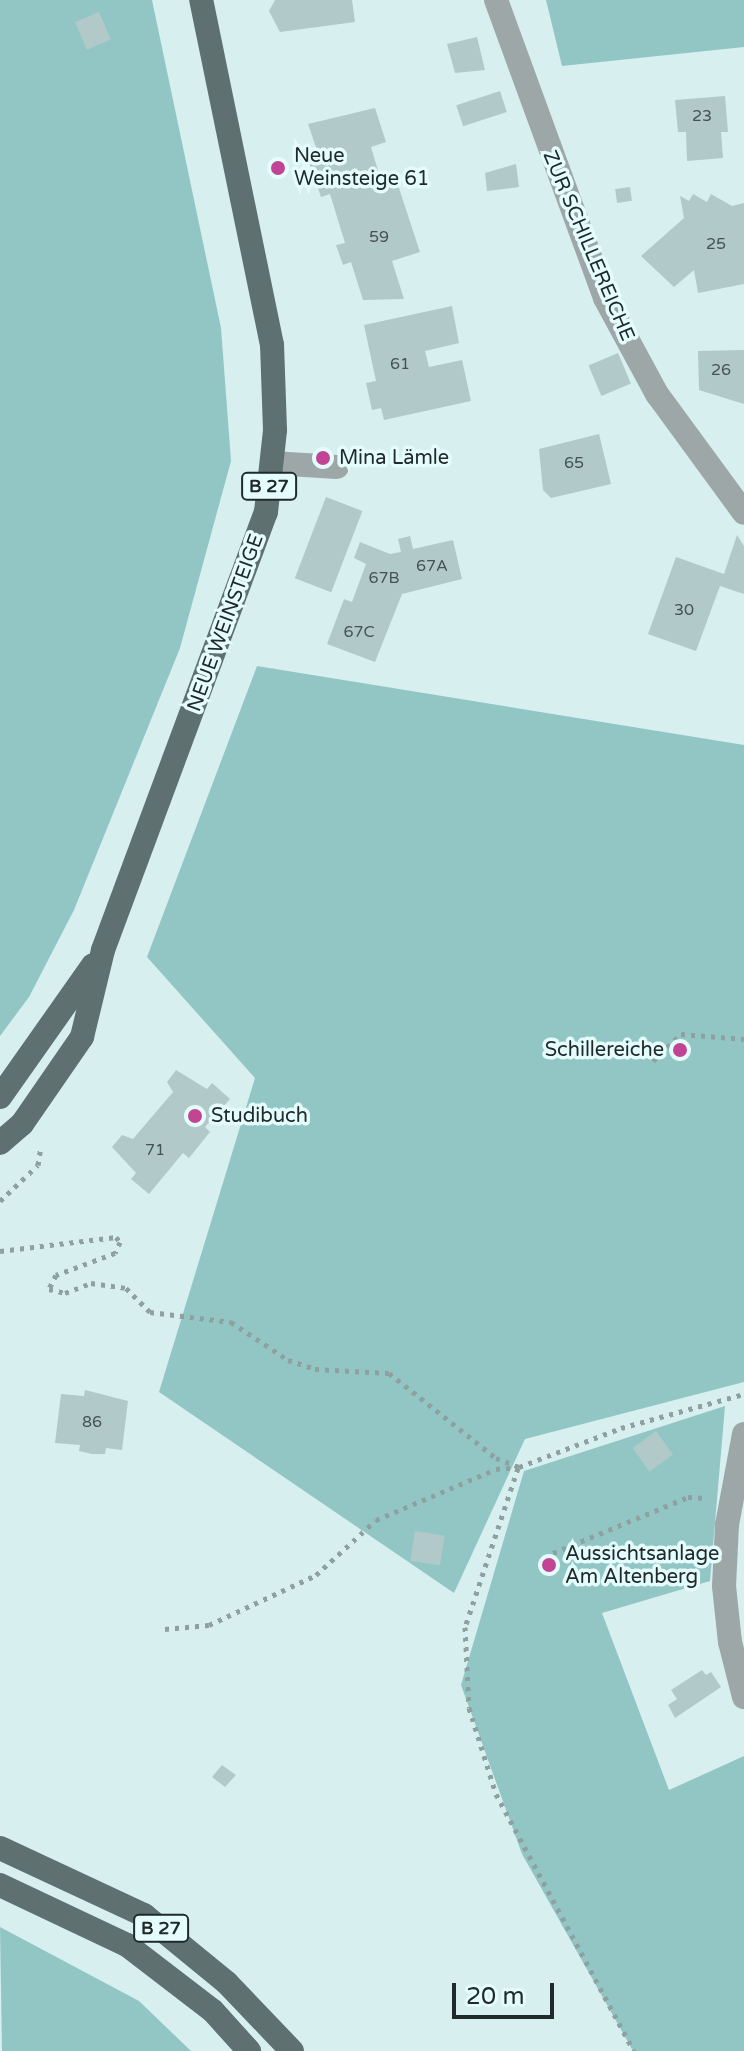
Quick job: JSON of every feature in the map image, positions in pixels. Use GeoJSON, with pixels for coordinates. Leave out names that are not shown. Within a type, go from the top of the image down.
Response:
{"type":"FeatureCollection","features":[{"type":"Feature","properties":{"kind":"main road","name":"NEUE WEINSTEIGE"},"geometry":{"type":"LineString","coordinates":[[0,1143],[22,1124],[82,1037],[103,950],[245,581],[266,512],[276,398],[272,345],[201,0]]}},
{"type":"Feature","properties":{"kind":"main road","name":"NEUE WEINSTEIGE"},"geometry":{"type":"LineString","coordinates":[[0,1097],[103,950]]}},
{"type":"Feature","properties":{"kind":"main road","name":"B 27"},"geometry":{"type":"LineString","coordinates":[[0,1848],[144,1915],[227,1983],[292,2051]]}},
{"type":"Feature","properties":{"kind":"main road","name":"B 27"},"geometry":{"type":"LineString","coordinates":[[0,1885],[127,1945],[213,2011],[249,2051]]}},
{"type":"Feature","properties":{"kind":"street","name":"ZUR SCHILLEREICHE"},"geometry":{"type":"LineString","coordinates":[[496,0],[605,298],[657,394],[744,513]]}},
{"type":"Feature","properties":{"kind":"street"},"geometry":{"type":"LineString","coordinates":[[272,463],[337,467]]}},
{"type":"Feature","properties":{"kind":"street"},"geometry":{"type":"LineString","coordinates":[[744,1434],[731,1499],[724,1586],[730,1642],[744,1697]]}},
{"type":"Feature","properties":{"kind":"path"},"geometry":{"type":"LineString","coordinates":[[653,1061],[681,1034],[744,1039]]}},
{"type":"Feature","properties":{"kind":"path"},"geometry":{"type":"LineString","coordinates":[[0,1201],[22,1181]]}},
{"type":"Feature","properties":{"kind":"path"},"geometry":{"type":"LineString","coordinates":[[0,1251],[116,1237],[120,1242],[115,1253],[56,1275],[49,1289],[65,1293],[91,1283],[126,1288],[150,1312],[231,1322],[288,1360],[315,1369],[389,1373],[496,1458],[519,1467]]}},
{"type":"Feature","properties":{"kind":"path"},"geometry":{"type":"LineString","coordinates":[[165,1629],[209,1625],[316,1575],[376,1520],[496,1469],[519,1467],[621,1428],[744,1394]]}},
{"type":"Feature","properties":{"kind":"path"},"geometry":{"type":"LineString","coordinates":[[519,1467],[465,1627],[469,1708],[496,1794],[634,2051]]}},
{"type":"Feature","properties":{"kind":"path"},"geometry":{"type":"LineString","coordinates":[[553,1553],[688,1497],[731,1499]]}},
{"type":"Feature","properties":{"kind":"shaded area"},"geometry":{"type":"Polygon","coordinates":[[[0,0],[152,0],[221,328],[231,461],[180,648],[74,910],[29,997],[0,1036],[0,0]]]}},
{"type":"Feature","properties":{"kind":"shaded area"},"geometry":{"type":"Polygon","coordinates":[[[546,0],[744,0],[744,47],[562,66],[546,0]]]}},
{"type":"Feature","properties":{"kind":"shaded area"},"geometry":{"type":"Polygon","coordinates":[[[257,666],[744,745],[744,1382],[525,1439],[454,1593],[159,1392],[255,1078],[147,957],[257,666]]]}},
{"type":"Feature","properties":{"kind":"shaded area"},"geometry":{"type":"Polygon","coordinates":[[[725,1406],[710,1581],[602,1613],[669,1790],[744,1756],[744,2051],[633,2051],[522,1854],[461,1685],[524,1471],[725,1406]]]}},
{"type":"Feature","properties":{"kind":"shaded area"},"geometry":{"type":"Polygon","coordinates":[[[0,1927],[139,2001],[191,2051],[2,2051],[0,1927]]]}},
{"type":"Feature","properties":{"kind":"building"},"geometry":{"type":"Polygon","coordinates":[[[275,0],[352,0],[355,22],[280,32],[269,11],[275,0]]]}},
{"type":"Feature","properties":{"kind":"building"},"geometry":{"type":"Polygon","coordinates":[[[99,12],[111,40],[87,50],[75,22],[99,12]]]}},
{"type":"Feature","properties":{"kind":"building"},"geometry":{"type":"Polygon","coordinates":[[[477,37],[485,70],[455,73],[447,44],[477,37]]]}},
{"type":"Feature","properties":{"kind":"building"},"geometry":{"type":"Polygon","coordinates":[[[500,91],[507,112],[463,126],[456,105],[500,91]]]}},
{"type":"Feature","properties":{"kind":"building"},"geometry":{"type":"Polygon","coordinates":[[[725,96],[728,132],[721,132],[723,158],[687,161],[686,132],[678,132],[675,100],[725,96]]]}},
{"type":"Feature","properties":{"kind":"building"},"geometry":{"type":"Polygon","coordinates":[[[375,108],[386,142],[371,147],[381,181],[395,176],[420,252],[392,261],[404,299],[363,300],[351,262],[343,265],[336,245],[345,243],[330,194],[321,197],[309,162],[320,159],[308,124],[375,108]]]}},
{"type":"Feature","properties":{"kind":"building"},"geometry":{"type":"Polygon","coordinates":[[[516,164],[519,187],[487,191],[485,173],[516,164]]]}},
{"type":"Feature","properties":{"kind":"building"},"geometry":{"type":"Polygon","coordinates":[[[630,187],[632,201],[617,203],[615,189],[630,187]]]}},
{"type":"Feature","properties":{"kind":"building"},"geometry":{"type":"Polygon","coordinates":[[[693,194],[707,202],[711,194],[732,206],[744,203],[744,284],[698,293],[694,270],[674,287],[641,256],[684,218],[680,196],[689,201],[693,194]]]}},
{"type":"Feature","properties":{"kind":"building"},"geometry":{"type":"Polygon","coordinates":[[[452,306],[459,343],[425,351],[429,367],[462,360],[471,401],[384,420],[381,408],[372,410],[366,383],[376,381],[364,325],[452,306]]]}},
{"type":"Feature","properties":{"kind":"building"},"geometry":{"type":"Polygon","coordinates":[[[744,350],[744,404],[699,390],[698,351],[744,350]]]}},
{"type":"Feature","properties":{"kind":"building"},"geometry":{"type":"Polygon","coordinates":[[[618,353],[631,383],[601,396],[589,366],[618,353]]]}},
{"type":"Feature","properties":{"kind":"building"},"geometry":{"type":"Polygon","coordinates":[[[599,434],[611,484],[551,498],[543,490],[539,449],[599,434]]]}},
{"type":"Feature","properties":{"kind":"building"},"geometry":{"type":"Polygon","coordinates":[[[326,497],[362,511],[331,592],[295,578],[326,497]]]}},
{"type":"Feature","properties":{"kind":"building"},"geometry":{"type":"Polygon","coordinates":[[[737,535],[744,546],[744,594],[720,586],[696,651],[648,634],[676,557],[724,574],[737,535]]]}},
{"type":"Feature","properties":{"kind":"building"},"geometry":{"type":"Polygon","coordinates":[[[410,536],[413,549],[453,540],[462,579],[402,594],[375,662],[327,644],[344,599],[352,602],[366,564],[354,558],[360,542],[390,554],[401,552],[398,539],[410,536]]]}},
{"type":"Feature","properties":{"kind":"building"},"geometry":{"type":"Polygon","coordinates":[[[176,1070],[207,1089],[212,1083],[230,1099],[205,1127],[210,1132],[189,1158],[183,1153],[149,1194],[131,1179],[136,1173],[112,1147],[122,1135],[133,1139],[173,1092],[167,1082],[176,1070]]]}},
{"type":"Feature","properties":{"kind":"building"},"geometry":{"type":"Polygon","coordinates":[[[85,1390],[128,1401],[122,1450],[106,1448],[105,1454],[92,1454],[79,1451],[80,1445],[55,1443],[61,1394],[84,1396],[85,1390]]]}},
{"type":"Feature","properties":{"kind":"building"},"geometry":{"type":"Polygon","coordinates":[[[656,1431],[673,1454],[650,1472],[633,1448],[656,1431]]]}},
{"type":"Feature","properties":{"kind":"building"},"geometry":{"type":"Polygon","coordinates":[[[415,1531],[445,1536],[440,1565],[410,1561],[415,1531]]]}},
{"type":"Feature","properties":{"kind":"building"},"geometry":{"type":"Polygon","coordinates":[[[702,1670],[706,1675],[711,1672],[721,1687],[675,1718],[668,1705],[677,1699],[671,1690],[702,1670]]]}},
{"type":"Feature","properties":{"kind":"building"},"geometry":{"type":"Polygon","coordinates":[[[222,1765],[236,1775],[225,1787],[212,1777],[222,1765]]]}},
{"type":"Feature","properties":{"kind":"place","name":"Neue Weinsteige 61"},"geometry":{"type":"Point","coordinates":[278,168]}},
{"type":"Feature","properties":{"kind":"place","name":"Mina Lämle"},"geometry":{"type":"Point","coordinates":[323,458]}},
{"type":"Feature","properties":{"kind":"place","name":"Schillereiche"},"geometry":{"type":"Point","coordinates":[680,1050]}},
{"type":"Feature","properties":{"kind":"place","name":"Studibuch"},"geometry":{"type":"Point","coordinates":[195,1116]}},
{"type":"Feature","properties":{"kind":"place","name":"Aussichtsanlage Am Altenberg"},"geometry":{"type":"Point","coordinates":[549,1565]}}]}
